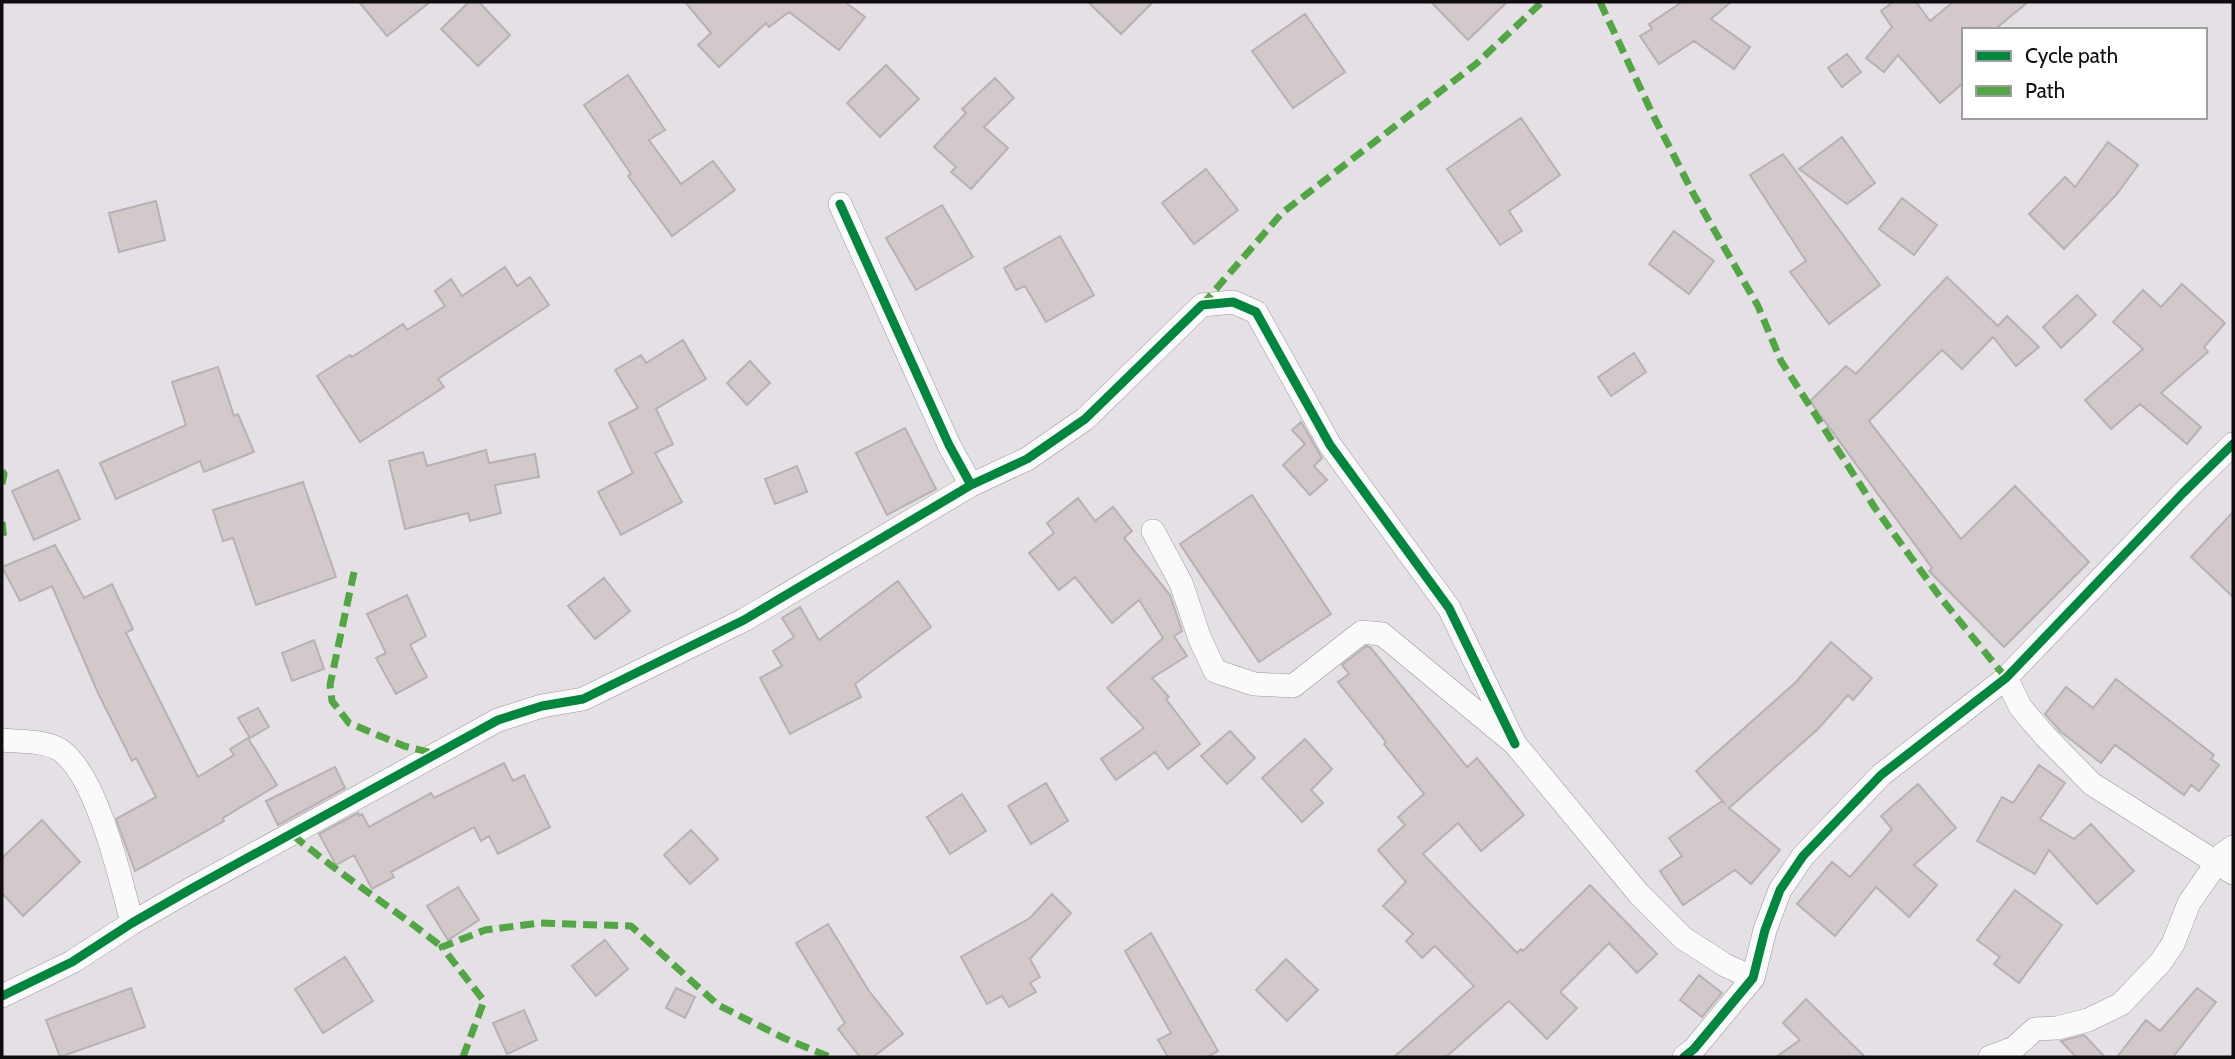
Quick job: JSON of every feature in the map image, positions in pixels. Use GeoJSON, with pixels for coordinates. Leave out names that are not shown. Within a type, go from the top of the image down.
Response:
{"type":"FeatureCollection","features":[{"type":"Feature","properties":{"kind":"street"},"geometry":{"type":"LineString","coordinates":[[840,204],[949,445],[971,485]]}},
{"type":"Feature","properties":{"kind":"street"},"geometry":{"type":"LineString","coordinates":[[2,996],[72,961],[132,923],[498,720],[542,706],[583,699],[744,620],[971,485],[1027,459],[1085,419],[1202,305],[1233,302],[1256,312],[1330,445],[1449,608],[1515,744]]}},
{"type":"Feature","properties":{"kind":"street"},"geometry":{"type":"LineString","coordinates":[[1692,1054],[1753,978],[1765,930],[1780,890],[1803,856],[1881,775],[2006,678],[2233,444]]}},
{"type":"Feature","properties":{"kind":"street"},"geometry":{"type":"LineString","coordinates":[[1153,531],[1181,583],[1200,639],[1215,671],[1254,684],[1293,686],[1362,632],[1382,634],[1515,744],[1639,894],[1683,938],[1725,965],[1753,978]]}},
{"type":"Feature","properties":{"kind":"street"},"geometry":{"type":"LineString","coordinates":[[1990,1057],[2014,1048],[2035,1029],[2057,1028],[2088,1020],[2121,1004],[2160,963],[2173,944],[2189,903],[2228,861],[2092,784],[2045,737],[2021,708],[2006,678]]}},
{"type":"Feature","properties":{"kind":"street"},"geometry":{"type":"LineString","coordinates":[[2,740],[59,748],[72,761],[90,790],[117,863],[132,923]]}},
{"type":"Feature","properties":{"kind":"building"},"geometry":{"type":"Polygon","coordinates":[[[359,2],[430,2],[387,36],[359,2]]]}},
{"type":"Feature","properties":{"kind":"building"},"geometry":{"type":"Polygon","coordinates":[[[469,2],[479,2],[510,35],[478,66],[441,29],[469,2]]]}},
{"type":"Feature","properties":{"kind":"building"},"geometry":{"type":"Polygon","coordinates":[[[685,2],[845,2],[865,17],[839,50],[789,12],[769,27],[766,23],[719,67],[698,45],[711,33],[685,2]]]}},
{"type":"Feature","properties":{"kind":"building"},"geometry":{"type":"Polygon","coordinates":[[[1088,2],[1153,2],[1121,34],[1088,2]]]}},
{"type":"Feature","properties":{"kind":"building"},"geometry":{"type":"Polygon","coordinates":[[[1431,2],[1507,2],[1468,40],[1431,2]]]}},
{"type":"Feature","properties":{"kind":"building"},"geometry":{"type":"Polygon","coordinates":[[[1682,2],[1731,2],[1711,19],[1750,47],[1734,69],[1694,41],[1659,64],[1640,36],[1652,29],[1649,24],[1682,2]]]}},
{"type":"Feature","properties":{"kind":"building"},"geometry":{"type":"Polygon","coordinates":[[[1893,2],[1916,2],[1930,21],[1953,2],[2028,2],[1996,28],[1962,28],[1962,84],[1940,103],[1898,55],[1884,72],[1866,58],[1892,27],[1881,11],[1893,2]]]}},
{"type":"Feature","properties":{"kind":"building"},"geometry":{"type":"Polygon","coordinates":[[[1305,14],[1345,72],[1293,108],[1252,51],[1305,14]]]}},
{"type":"Feature","properties":{"kind":"building"},"geometry":{"type":"Polygon","coordinates":[[[1847,54],[1861,72],[1842,87],[1828,68],[1847,54]]]}},
{"type":"Feature","properties":{"kind":"building"},"geometry":{"type":"Polygon","coordinates":[[[886,65],[919,99],[880,137],[847,103],[886,65]]]}},
{"type":"Feature","properties":{"kind":"building"},"geometry":{"type":"Polygon","coordinates":[[[628,75],[665,130],[649,140],[681,184],[713,161],[735,190],[672,236],[628,176],[631,174],[584,105],[628,75]]]}},
{"type":"Feature","properties":{"kind":"building"},"geometry":{"type":"Polygon","coordinates":[[[995,78],[1014,98],[984,127],[1008,148],[971,189],[951,172],[956,167],[934,147],[966,113],[962,109],[995,78]]]}},
{"type":"Feature","properties":{"kind":"building"},"geometry":{"type":"Polygon","coordinates":[[[1521,118],[1560,175],[1509,211],[1522,231],[1500,245],[1447,169],[1521,118]]]}},
{"type":"Feature","properties":{"kind":"building"},"geometry":{"type":"Polygon","coordinates":[[[1842,137],[1875,183],[1847,204],[1799,169],[1842,137]]]}},
{"type":"Feature","properties":{"kind":"building"},"geometry":{"type":"Polygon","coordinates":[[[2108,142],[2138,165],[2117,194],[2064,249],[2029,214],[2065,177],[2075,187],[2108,142]]]}},
{"type":"Feature","properties":{"kind":"building"},"geometry":{"type":"Polygon","coordinates":[[[1783,154],[1880,285],[1829,324],[1790,272],[1806,261],[1750,175],[1783,154]]]}},
{"type":"Feature","properties":{"kind":"building"},"geometry":{"type":"Polygon","coordinates":[[[1206,169],[1238,210],[1194,244],[1162,203],[1206,169]]]}},
{"type":"Feature","properties":{"kind":"building"},"geometry":{"type":"Polygon","coordinates":[[[1902,198],[1937,225],[1914,255],[1879,229],[1902,198]]]}},
{"type":"Feature","properties":{"kind":"building"},"geometry":{"type":"Polygon","coordinates":[[[156,201],[165,240],[119,252],[109,213],[156,201]]]}},
{"type":"Feature","properties":{"kind":"building"},"geometry":{"type":"Polygon","coordinates":[[[942,205],[973,257],[916,290],[886,238],[942,205]]]}},
{"type":"Feature","properties":{"kind":"building"},"geometry":{"type":"Polygon","coordinates":[[[1674,231],[1714,261],[1689,294],[1649,264],[1674,231]]]}},
{"type":"Feature","properties":{"kind":"building"},"geometry":{"type":"Polygon","coordinates":[[[1060,236],[1094,295],[1046,322],[1025,286],[1016,290],[1004,268],[1060,236]]]}},
{"type":"Feature","properties":{"kind":"building"},"geometry":{"type":"Polygon","coordinates":[[[505,267],[517,286],[530,277],[549,305],[438,379],[444,387],[360,442],[317,376],[403,324],[407,330],[445,306],[435,291],[451,279],[462,296],[505,267]]]}},
{"type":"Feature","properties":{"kind":"building"},"geometry":{"type":"Polygon","coordinates":[[[1947,277],[1998,326],[2007,316],[2039,347],[2016,366],[1993,337],[1962,369],[1942,350],[1869,421],[1961,539],[2015,486],[2089,562],[2004,647],[1929,571],[1932,568],[1810,401],[1846,366],[1856,374],[1947,277]]]}},
{"type":"Feature","properties":{"kind":"building"},"geometry":{"type":"Polygon","coordinates":[[[2182,284],[2225,323],[2204,347],[2208,352],[2161,393],[2201,427],[2187,444],[2140,404],[2111,429],[2085,400],[2143,349],[2113,322],[2143,290],[2161,307],[2182,284]]]}},
{"type":"Feature","properties":{"kind":"building"},"geometry":{"type":"Polygon","coordinates":[[[2077,295],[2096,315],[2061,348],[2043,327],[2077,295]]]}},
{"type":"Feature","properties":{"kind":"building"},"geometry":{"type":"Polygon","coordinates":[[[683,340],[706,379],[656,409],[673,444],[655,453],[682,502],[621,535],[598,492],[633,473],[609,423],[638,408],[615,370],[641,355],[646,363],[683,340]]]}},
{"type":"Feature","properties":{"kind":"building"},"geometry":{"type":"Polygon","coordinates":[[[1634,353],[1646,372],[1611,396],[1598,377],[1634,353]]]}},
{"type":"Feature","properties":{"kind":"building"},"geometry":{"type":"Polygon","coordinates":[[[750,361],[770,383],[747,405],[727,383],[750,361]]]}},
{"type":"Feature","properties":{"kind":"building"},"geometry":{"type":"Polygon","coordinates":[[[218,367],[234,416],[238,414],[254,452],[204,472],[200,461],[116,499],[100,463],[186,425],[172,382],[218,367]]]}},
{"type":"Feature","properties":{"kind":"building"},"geometry":{"type":"Polygon","coordinates":[[[1301,422],[1322,458],[1314,466],[1327,480],[1310,495],[1283,465],[1305,444],[1292,430],[1301,422]]]}},
{"type":"Feature","properties":{"kind":"building"},"geometry":{"type":"Polygon","coordinates":[[[905,428],[936,489],[887,515],[856,453],[905,428]]]}},
{"type":"Feature","properties":{"kind":"building"},"geometry":{"type":"Polygon","coordinates":[[[486,450],[489,463],[535,454],[539,477],[495,485],[501,513],[470,521],[468,513],[405,529],[389,461],[423,452],[427,466],[486,450]]]}},
{"type":"Feature","properties":{"kind":"building"},"geometry":{"type":"Polygon","coordinates":[[[797,466],[807,492],[775,504],[765,479],[797,466]]]}},
{"type":"Feature","properties":{"kind":"building"},"geometry":{"type":"Polygon","coordinates":[[[58,470],[80,519],[34,540],[12,491],[58,470]]]}},
{"type":"Feature","properties":{"kind":"building"},"geometry":{"type":"Polygon","coordinates":[[[303,482],[336,577],[256,605],[233,538],[223,541],[213,510],[303,482]]]}},
{"type":"Feature","properties":{"kind":"building"},"geometry":{"type":"Polygon","coordinates":[[[1252,495],[1331,614],[1259,662],[1180,544],[1252,495]]]}},
{"type":"Feature","properties":{"kind":"building"},"geometry":{"type":"Polygon","coordinates":[[[1078,498],[1095,521],[1113,507],[1132,531],[1124,538],[1170,595],[1182,631],[1174,636],[1187,656],[1152,678],[1169,697],[1166,699],[1200,744],[1168,769],[1155,752],[1116,780],[1101,759],[1144,728],[1107,688],[1163,638],[1139,600],[1112,623],[1075,577],[1059,590],[1029,553],[1054,533],[1047,523],[1078,498]]]}},
{"type":"Feature","properties":{"kind":"building"},"geometry":{"type":"Polygon","coordinates":[[[2233,512],[2233,597],[2191,557],[2233,512]]]}},
{"type":"Feature","properties":{"kind":"building"},"geometry":{"type":"Polygon","coordinates":[[[55,545],[84,598],[112,584],[133,629],[126,633],[198,777],[234,755],[230,749],[248,738],[277,785],[223,818],[224,821],[135,871],[116,819],[156,797],[136,758],[132,761],[98,693],[52,586],[20,601],[2,567],[55,545]]]}},
{"type":"Feature","properties":{"kind":"building"},"geometry":{"type":"Polygon","coordinates":[[[604,578],[630,611],[595,639],[568,606],[604,578]]]}},
{"type":"Feature","properties":{"kind":"building"},"geometry":{"type":"Polygon","coordinates":[[[898,581],[931,627],[855,684],[861,697],[790,734],[760,678],[782,666],[773,651],[794,637],[782,618],[800,607],[819,640],[898,581]]]}},
{"type":"Feature","properties":{"kind":"building"},"geometry":{"type":"Polygon","coordinates":[[[407,595],[426,636],[410,645],[427,677],[396,694],[376,658],[386,653],[367,614],[407,595]]]}},
{"type":"Feature","properties":{"kind":"building"},"geometry":{"type":"Polygon","coordinates":[[[314,640],[324,669],[292,681],[282,653],[314,640]]]}},
{"type":"Feature","properties":{"kind":"building"},"geometry":{"type":"Polygon","coordinates":[[[1831,642],[1872,678],[1853,700],[1848,695],[1818,729],[1729,808],[1780,850],[1751,884],[1735,870],[1683,905],[1660,871],[1682,856],[1669,838],[1722,801],[1725,804],[1696,771],[1795,683],[1831,642]]]}},
{"type":"Feature","properties":{"kind":"building"},"geometry":{"type":"Polygon","coordinates":[[[1366,646],[1370,647],[1467,767],[1477,758],[1524,815],[1481,851],[1458,823],[1423,854],[1517,953],[1521,949],[1523,951],[1590,885],[1657,954],[1637,973],[1609,943],[1560,992],[1577,1008],[1547,1039],[1509,1001],[1446,1057],[1394,1057],[1474,986],[1435,946],[1422,958],[1406,941],[1413,934],[1383,906],[1406,882],[1378,850],[1405,825],[1398,817],[1424,794],[1338,682],[1349,674],[1342,665],[1366,646]]]}},
{"type":"Feature","properties":{"kind":"building"},"geometry":{"type":"Polygon","coordinates":[[[2116,679],[2214,755],[2211,759],[2219,765],[2199,791],[2191,785],[2184,795],[2115,745],[2101,763],[2061,732],[2045,714],[2066,687],[2093,708],[2116,679]]]}},
{"type":"Feature","properties":{"kind":"building"},"geometry":{"type":"Polygon","coordinates":[[[258,708],[269,727],[250,738],[238,718],[258,708]]]}},
{"type":"Feature","properties":{"kind":"building"},"geometry":{"type":"Polygon","coordinates":[[[1230,731],[1255,758],[1227,784],[1201,756],[1230,731]]]}},
{"type":"Feature","properties":{"kind":"building"},"geometry":{"type":"Polygon","coordinates":[[[1305,739],[1332,769],[1311,790],[1323,803],[1302,822],[1262,778],[1305,739]]]}},
{"type":"Feature","properties":{"kind":"building"},"geometry":{"type":"Polygon","coordinates":[[[504,763],[513,781],[524,775],[550,827],[498,854],[489,836],[481,841],[474,827],[391,872],[394,877],[372,889],[354,855],[336,865],[319,834],[358,813],[359,816],[362,814],[369,827],[431,793],[434,798],[504,763]]]}},
{"type":"Feature","properties":{"kind":"building"},"geometry":{"type":"Polygon","coordinates":[[[2039,765],[2065,783],[2040,819],[2074,839],[2091,824],[2134,871],[2097,904],[2049,850],[2035,874],[1977,841],[2002,797],[2013,803],[2039,765]]]}},
{"type":"Feature","properties":{"kind":"building"},"geometry":{"type":"Polygon","coordinates":[[[335,767],[345,788],[278,825],[266,801],[335,767]]]}},
{"type":"Feature","properties":{"kind":"building"},"geometry":{"type":"Polygon","coordinates":[[[1046,783],[1068,821],[1031,844],[1008,806],[1046,783]]]}},
{"type":"Feature","properties":{"kind":"building"},"geometry":{"type":"Polygon","coordinates":[[[1918,784],[1956,828],[1914,865],[1937,885],[1909,917],[1876,887],[1835,936],[1797,904],[1832,862],[1850,877],[1892,829],[1881,816],[1918,784]]]}},
{"type":"Feature","properties":{"kind":"building"},"geometry":{"type":"Polygon","coordinates":[[[962,794],[986,831],[950,854],[927,817],[962,794]]]}},
{"type":"Feature","properties":{"kind":"building"},"geometry":{"type":"Polygon","coordinates":[[[42,820],[80,862],[23,916],[2,893],[2,858],[42,820]]]}},
{"type":"Feature","properties":{"kind":"building"},"geometry":{"type":"Polygon","coordinates":[[[691,830],[718,859],[690,884],[664,855],[691,830]]]}},
{"type":"Feature","properties":{"kind":"building"},"geometry":{"type":"Polygon","coordinates":[[[458,887],[479,920],[448,940],[427,906],[458,887]]]}},
{"type":"Feature","properties":{"kind":"building"},"geometry":{"type":"Polygon","coordinates":[[[2015,890],[2062,925],[2019,983],[1994,964],[2000,957],[1977,940],[2015,890]]]}},
{"type":"Feature","properties":{"kind":"building"},"geometry":{"type":"Polygon","coordinates":[[[1052,894],[1071,913],[1030,959],[1040,977],[1030,983],[1036,992],[1009,1007],[1002,996],[987,1004],[961,957],[1030,918],[1052,894]]]}},
{"type":"Feature","properties":{"kind":"building"},"geometry":{"type":"Polygon","coordinates":[[[828,924],[869,991],[903,1034],[873,1057],[860,1057],[838,1029],[845,1023],[796,943],[828,924]]]}},
{"type":"Feature","properties":{"kind":"building"},"geometry":{"type":"Polygon","coordinates":[[[1151,933],[1218,1051],[1207,1057],[1168,1057],[1158,1040],[1171,1033],[1125,951],[1151,933]]]}},
{"type":"Feature","properties":{"kind":"building"},"geometry":{"type":"Polygon","coordinates":[[[605,940],[628,969],[596,996],[572,966],[605,940]]]}},
{"type":"Feature","properties":{"kind":"building"},"geometry":{"type":"Polygon","coordinates":[[[345,957],[373,1001],[323,1033],[295,989],[345,957]]]}},
{"type":"Feature","properties":{"kind":"building"},"geometry":{"type":"Polygon","coordinates":[[[1286,959],[1318,990],[1287,1021],[1256,990],[1286,959]]]}},
{"type":"Feature","properties":{"kind":"building"},"geometry":{"type":"Polygon","coordinates":[[[1699,975],[1722,993],[1702,1017],[1680,1000],[1699,975]]]}},
{"type":"Feature","properties":{"kind":"building"},"geometry":{"type":"Polygon","coordinates":[[[131,988],[145,1027],[60,1057],[46,1020],[131,988]]]}},
{"type":"Feature","properties":{"kind":"building"},"geometry":{"type":"Polygon","coordinates":[[[676,988],[695,997],[685,1018],[666,1008],[676,988]]]}},
{"type":"Feature","properties":{"kind":"building"},"geometry":{"type":"Polygon","coordinates":[[[2197,988],[2216,1002],[2173,1057],[2117,1057],[2146,1020],[2160,1031],[2197,988]]]}},
{"type":"Feature","properties":{"kind":"building"},"geometry":{"type":"Polygon","coordinates":[[[1806,999],[1865,1057],[1776,1057],[1800,1040],[1783,1023],[1806,999]]]}},
{"type":"Feature","properties":{"kind":"building"},"geometry":{"type":"Polygon","coordinates":[[[524,1010],[537,1040],[507,1054],[493,1023],[524,1010]]]}},
{"type":"Feature","properties":{"kind":"building"},"geometry":{"type":"Polygon","coordinates":[[[2084,1035],[2105,1057],[2076,1057],[2061,1041],[2084,1035]]]}},
{"type":"Feature","properties":{"kind":"marked path"},"geometry":{"type":"LineString","coordinates":[[1202,305],[1282,213],[1476,64],[1542,2]]}},
{"type":"Feature","properties":{"kind":"marked path"},"geometry":{"type":"LineString","coordinates":[[1600,2],[1694,195],[1758,306],[1781,361],[1875,508],[1940,597],[2006,678]]}},
{"type":"Feature","properties":{"kind":"marked path"},"geometry":{"type":"LineString","coordinates":[[2,471],[2,484]]}},
{"type":"Feature","properties":{"kind":"marked path"},"geometry":{"type":"LineString","coordinates":[[2,522],[4,540]]}},
{"type":"Feature","properties":{"kind":"marked path"},"geometry":{"type":"LineString","coordinates":[[354,572],[330,685],[332,701],[349,723],[404,746],[437,754]]}},
{"type":"Feature","properties":{"kind":"marked path"},"geometry":{"type":"LineString","coordinates":[[293,835],[442,947]]}},
{"type":"Feature","properties":{"kind":"marked path"},"geometry":{"type":"LineString","coordinates":[[463,1057],[484,1001],[442,947],[485,930],[540,923],[631,926],[718,1005],[786,1039],[830,1057]]}},
{"type":"Feature","properties":{"kind":"cycle path"},"geometry":{"type":"LineString","coordinates":[[840,204],[949,445],[971,485],[1027,459],[1085,419],[1202,305],[1233,302],[1256,312],[1330,445],[1449,608],[1515,744]]}},
{"type":"Feature","properties":{"kind":"cycle path"},"geometry":{"type":"LineString","coordinates":[[1684,1057],[1694,1049],[1753,978],[1765,930],[1780,890],[1803,856],[1881,775],[2006,678],[2233,444]]}},
{"type":"Feature","properties":{"kind":"cycle path"},"geometry":{"type":"LineString","coordinates":[[2,996],[72,962],[191,889],[498,720],[542,706],[583,699],[744,620],[971,485]]}}]}
